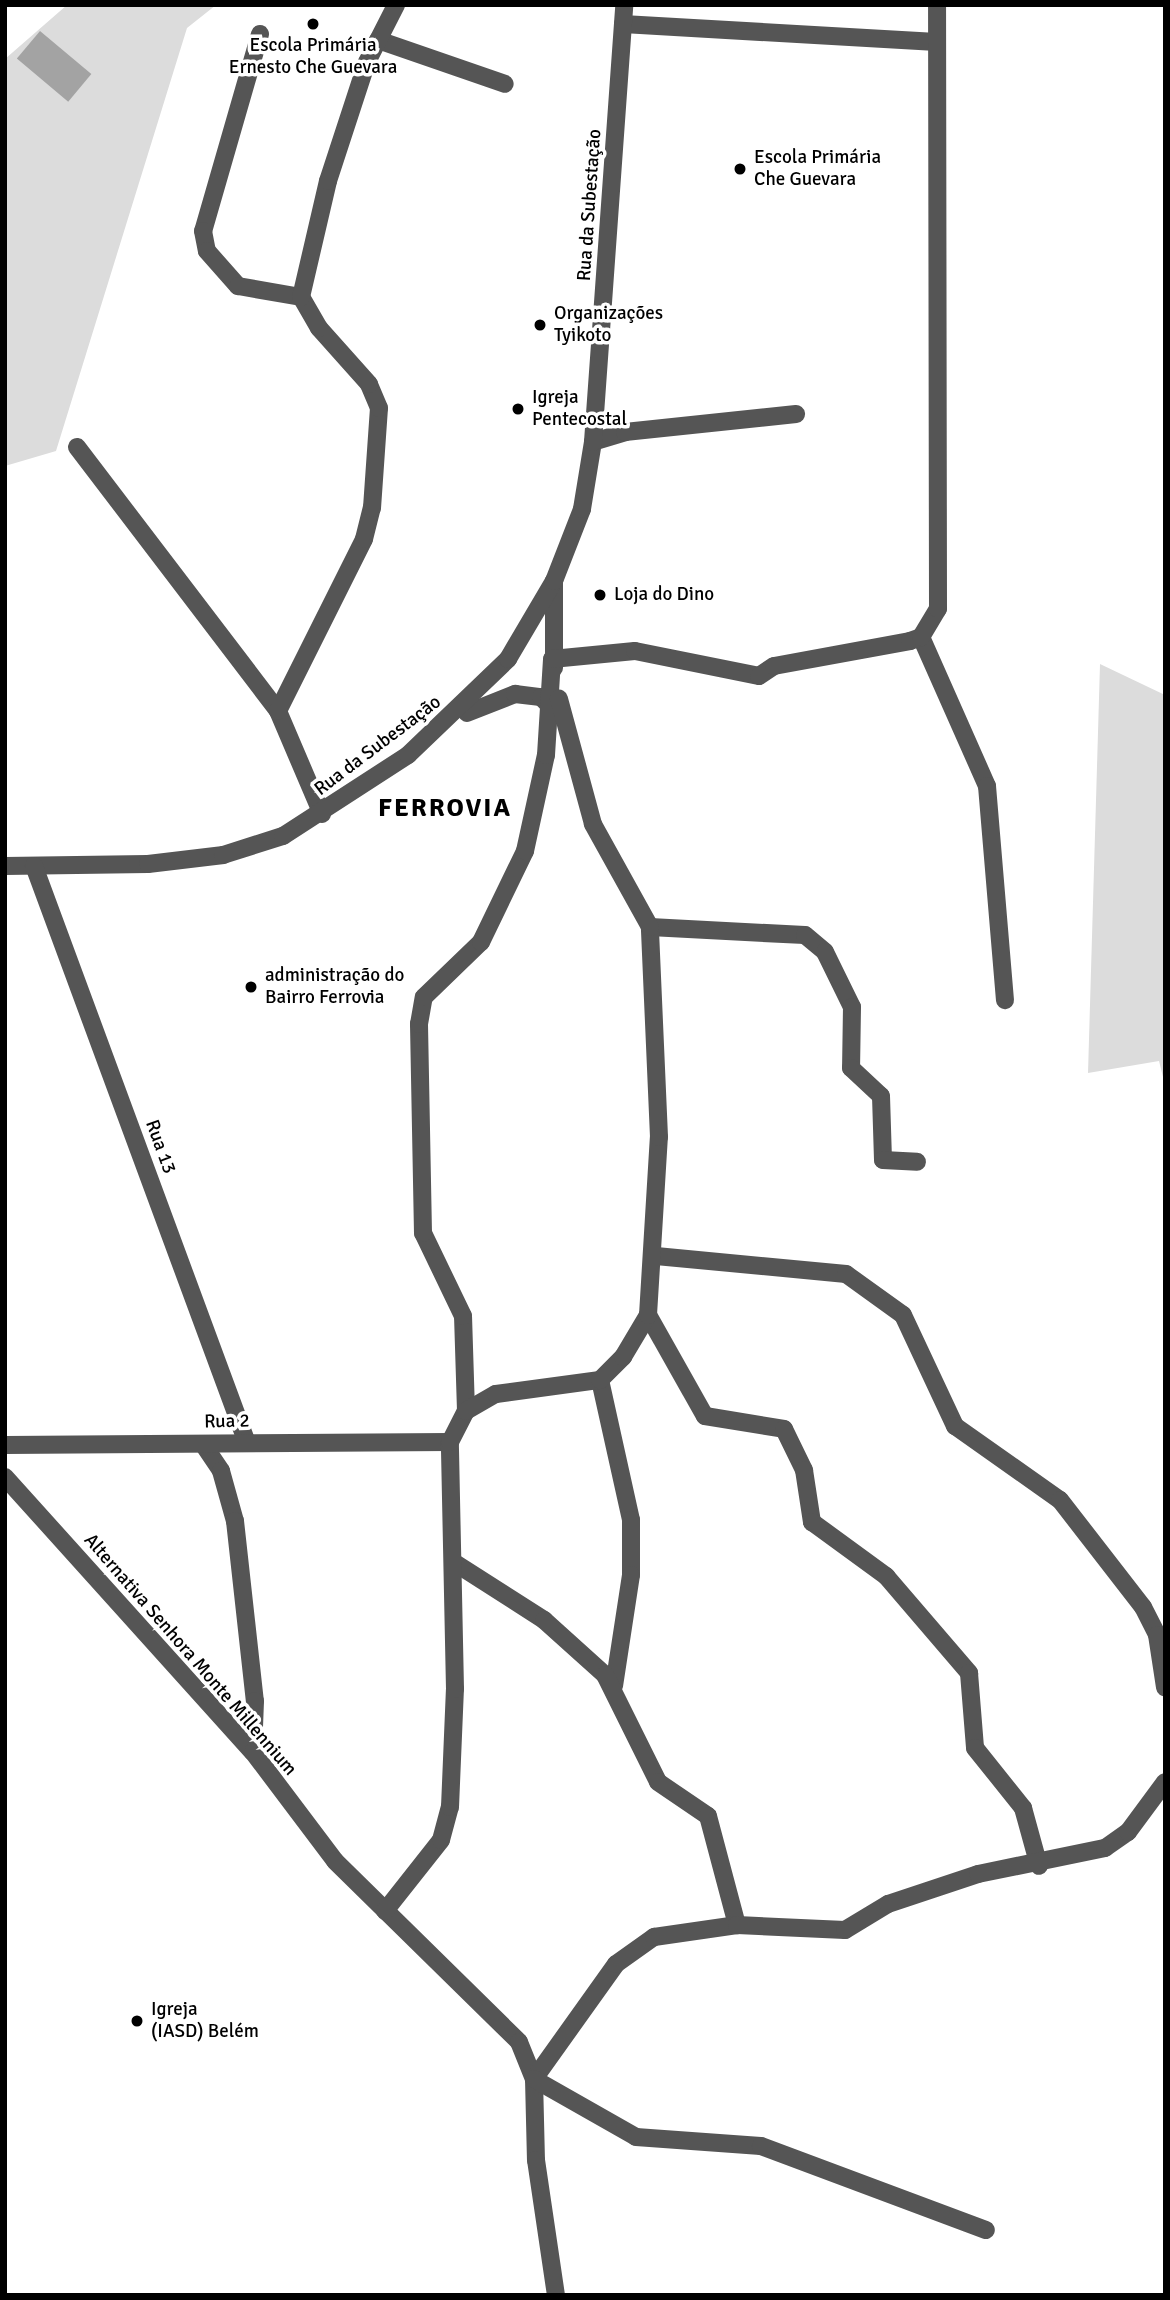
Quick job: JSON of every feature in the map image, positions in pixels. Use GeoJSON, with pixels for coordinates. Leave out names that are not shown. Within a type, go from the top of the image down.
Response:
{"type":"FeatureCollection","features":[{"type":"Feature","properties":{"kind":"street"},"geometry":{"type":"LineString","coordinates":[[278,711],[364,539],[379,408],[369,384],[318,328],[301,297],[328,181],[378,40],[396,5]]}},
{"type":"Feature","properties":{"kind":"street","name":"Rua da Subestação"},"geometry":{"type":"LineString","coordinates":[[5,866],[223,855],[283,836],[322,814],[449,721],[508,659],[554,581],[582,509],[593,442],[624,5]]}},
{"type":"Feature","properties":{"kind":"street"},"geometry":{"type":"LineString","coordinates":[[552,659],[635,651],[750,676],[921,637],[938,609],[937,5]]}},
{"type":"Feature","properties":{"kind":"street"},"geometry":{"type":"LineString","coordinates":[[623,24],[936,42]]}},
{"type":"Feature","properties":{"kind":"street"},"geometry":{"type":"LineString","coordinates":[[260,34],[203,231],[208,251],[238,285],[301,297]]}},
{"type":"Feature","properties":{"kind":"street"},"geometry":{"type":"LineString","coordinates":[[378,40],[505,84]]}},
{"type":"Feature","properties":{"kind":"street"},"geometry":{"type":"LineString","coordinates":[[593,442],[625,432],[796,414]]}},
{"type":"Feature","properties":{"kind":"street"},"geometry":{"type":"LineString","coordinates":[[78,447],[278,711],[322,814]]}},
{"type":"Feature","properties":{"kind":"street"},"geometry":{"type":"LineString","coordinates":[[466,1412],[463,1316],[423,1233],[419,1024],[424,997],[481,942],[508,898],[525,851],[552,709],[554,581]]}},
{"type":"Feature","properties":{"kind":"street"},"geometry":{"type":"LineString","coordinates":[[921,637],[987,786],[1005,1000]]}},
{"type":"Feature","properties":{"kind":"street"},"geometry":{"type":"LineString","coordinates":[[385,1911],[434,1851],[450,1807],[454,1563],[450,1441],[466,1412],[496,1394],[600,1380],[623,1357],[648,1315],[656,1256],[658,1032],[650,927],[593,824],[568,750],[552,659]]}},
{"type":"Feature","properties":{"kind":"street"},"geometry":{"type":"LineString","coordinates":[[449,721],[514,694],[541,698],[552,709]]}},
{"type":"Feature","properties":{"kind":"street","name":"Rua 13"},"geometry":{"type":"LineString","coordinates":[[34,866],[247,1443]]}},
{"type":"Feature","properties":{"kind":"street"},"geometry":{"type":"LineString","coordinates":[[650,927],[805,935],[825,952],[852,1007],[851,1068],[881,1096],[883,1160],[917,1162]]}},
{"type":"Feature","properties":{"kind":"street"},"geometry":{"type":"LineString","coordinates":[[656,1256],[846,1274],[903,1315],[955,1426],[1060,1500],[1143,1607],[1157,1635],[1165,1686]]}},
{"type":"Feature","properties":{"kind":"street"},"geometry":{"type":"LineString","coordinates":[[648,1315],[705,1416],[784,1429],[804,1470],[812,1522],[887,1576],[969,1673],[975,1748],[1023,1808],[1039,1866]]}},
{"type":"Feature","properties":{"kind":"street"},"geometry":{"type":"LineString","coordinates":[[600,1380],[631,1520],[631,1575],[614,1686]]}},
{"type":"Feature","properties":{"kind":"street","name":"Rua 2"},"geometry":{"type":"LineString","coordinates":[[5,1445],[450,1441]]}},
{"type":"Feature","properties":{"kind":"street"},"geometry":{"type":"LineString","coordinates":[[203,1444],[221,1471],[235,1521],[255,1701],[253,1752]]}},
{"type":"Feature","properties":{"kind":"street","name":"Alternativa Senhora Monte Millennium"},"geometry":{"type":"LineString","coordinates":[[5,1477],[253,1752],[335,1861],[483,2001],[525,2050],[534,2079],[536,2160],[556,2295]]}},
{"type":"Feature","properties":{"kind":"street"},"geometry":{"type":"LineString","coordinates":[[454,1563],[556,1629],[614,1686],[658,1782],[708,1816],[737,1926]]}},
{"type":"Feature","properties":{"kind":"street"},"geometry":{"type":"LineString","coordinates":[[986,2230],[761,2146],[636,2137],[534,2079],[633,1949],[672,1931],[737,1926],[845,1930],[888,1904],[959,1880],[1039,1866],[1117,1841],[1165,1782]]}},
{"type":"Feature","properties":{"kind":"shaded area"},"geometry":{"type":"Polygon","coordinates":[[[67,5],[216,5],[187,28],[56,451],[5,466],[5,59],[67,5]]]}},
{"type":"Feature","properties":{"kind":"shaded area"},"geometry":{"type":"Polygon","coordinates":[[[40,31],[91,74],[68,102],[17,59],[40,31]]]}},
{"type":"Feature","properties":{"kind":"shaded area"},"geometry":{"type":"Polygon","coordinates":[[[1100,664],[1165,695],[1165,1085],[1159,1061],[1088,1073],[1100,664]]]}},
{"type":"Feature","properties":{"kind":"place","name":"Escola Primária Ernesto Che Guevara"},"geometry":{"type":"Point","coordinates":[313,24]}},
{"type":"Feature","properties":{"kind":"place","name":"Escola Primária Che Guevara"},"geometry":{"type":"Point","coordinates":[740,169]}},
{"type":"Feature","properties":{"kind":"place","name":"Organizações Tyikoto"},"geometry":{"type":"Point","coordinates":[540,325]}},
{"type":"Feature","properties":{"kind":"place","name":"Igreja Pentecostal"},"geometry":{"type":"Point","coordinates":[518,409]}},
{"type":"Feature","properties":{"kind":"place","name":"Loja do Dino"},"geometry":{"type":"Point","coordinates":[600,595]}},
{"type":"Feature","properties":{"kind":"place","name":"administração do Bairro Ferrovia"},"geometry":{"type":"Point","coordinates":[251,987]}},
{"type":"Feature","properties":{"kind":"place","name":"Igreja (IASD) Belém"},"geometry":{"type":"Point","coordinates":[137,2021]}},
{"type":"Feature","properties":{"kind":"district","name":"FERROVIA"},"geometry":{"type":"Point","coordinates":[445,809]}}]}
